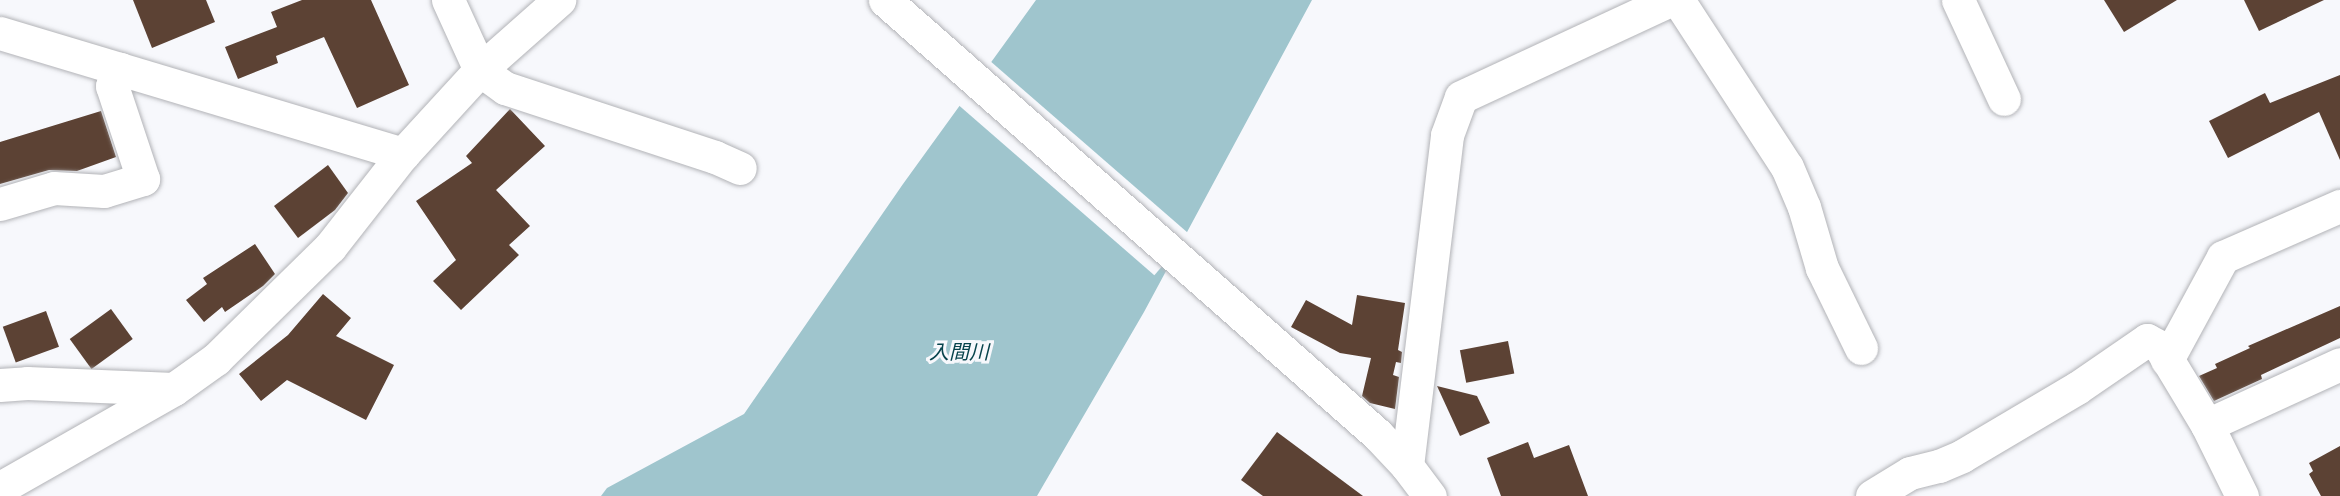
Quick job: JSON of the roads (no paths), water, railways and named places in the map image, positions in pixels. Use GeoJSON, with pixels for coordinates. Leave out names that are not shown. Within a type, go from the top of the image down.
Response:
{"type":"FeatureCollection","features":[{"type":"Feature","properties":{"kind":"street"},"geometry":{"type":"LineString","coordinates":[[448,0],[480,70],[505,88],[715,157],[740,168]]}},
{"type":"Feature","properties":{"kind":"street"},"geometry":{"type":"LineString","coordinates":[[0,488],[174,389],[216,359],[330,247],[403,154],[480,70],[559,0]]}},
{"type":"Feature","properties":{"kind":"street"},"geometry":{"type":"LineString","coordinates":[[1407,466],[1447,135],[1461,97],[1615,11],[1670,0]]}},
{"type":"Feature","properties":{"kind":"street"},"geometry":{"type":"LineString","coordinates":[[1678,0],[1787,167],[1804,207],[1822,268],[1861,348]]}},
{"type":"Feature","properties":{"kind":"street"},"geometry":{"type":"LineString","coordinates":[[1958,0],[2004,99]]}},
{"type":"Feature","properties":{"kind":"street"},"geometry":{"type":"LineString","coordinates":[[892,7],[1377,434],[1407,466],[1430,496]]}},
{"type":"Feature","properties":{"kind":"street"},"geometry":{"type":"LineString","coordinates":[[0,33],[403,154]]}},
{"type":"Feature","properties":{"kind":"street"},"geometry":{"type":"LineString","coordinates":[[0,204],[54,188],[104,191],[143,179],[112,86],[120,69]]}},
{"type":"Feature","properties":{"kind":"street"},"geometry":{"type":"LineString","coordinates":[[2167,360],[2223,257],[2340,206]]}},
{"type":"Feature","properties":{"kind":"street"},"geometry":{"type":"LineString","coordinates":[[1872,496],[1910,473],[1939,466],[1962,456],[2077,388],[2147,340],[2160,347],[2207,425],[2242,496]]}},
{"type":"Feature","properties":{"kind":"street"},"geometry":{"type":"LineString","coordinates":[[2207,425],[2340,364]]}},
{"type":"Feature","properties":{"kind":"street"},"geometry":{"type":"LineString","coordinates":[[0,385],[27,383],[174,389]]}},
{"type":"Feature","properties":{"kind":"water","name":"入間川"},"geometry":{"type":"Polygon","coordinates":[[[1036,0],[1312,0],[1144,312],[1037,496],[601,496],[607,488],[744,414],[903,184],[1036,0]]]}}]}
